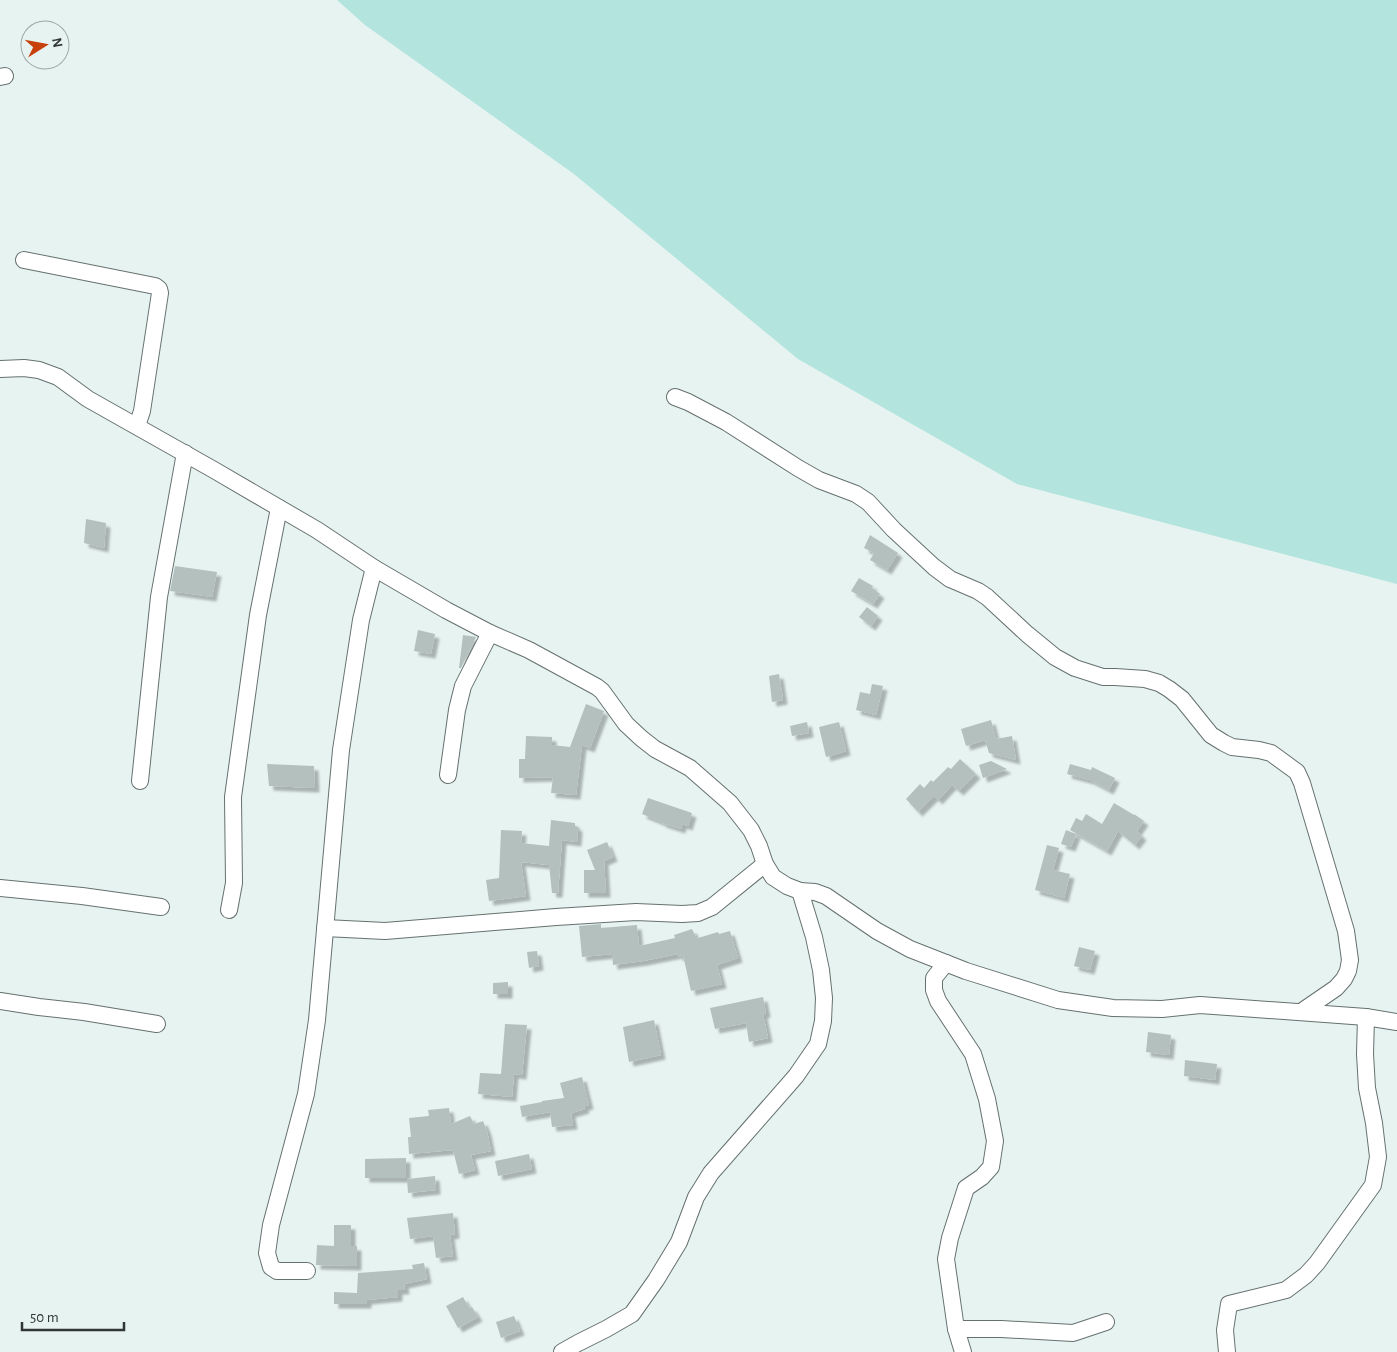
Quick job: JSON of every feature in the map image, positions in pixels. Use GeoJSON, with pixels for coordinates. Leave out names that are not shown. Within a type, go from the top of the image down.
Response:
{"type":"FeatureCollection","features":[{"type":"Feature","properties":{"kind":"street"},"geometry":{"type":"LineString","coordinates":[[24,260],[129,280],[155,286],[159,289],[160,293],[142,411],[136,426]]}},
{"type":"Feature","properties":{"kind":"street"},"geometry":{"type":"LineString","coordinates":[[0,368],[40,370],[58,377],[88,399],[280,508],[374,568],[446,610],[490,633],[529,650],[597,687],[626,724],[641,738],[655,749],[690,768],[730,803],[751,830],[773,877],[787,886],[800,891],[814,892],[826,896],[877,931],[910,949],[966,971],[1058,1000],[1113,1008],[1162,1009],[1200,1005],[1366,1017],[1397,1022]]}},
{"type":"Feature","properties":{"kind":"street"},"geometry":{"type":"LineString","coordinates":[[675,397],[726,422],[819,480],[856,494],[868,502],[894,530],[934,567],[950,579],[987,597],[1055,657],[1075,668],[1103,678],[1145,679],[1159,683],[1182,699],[1211,735],[1232,747],[1259,750],[1271,754],[1297,772],[1302,783],[1346,931],[1350,960],[1344,980],[1336,988],[1301,1012]]}},
{"type":"Feature","properties":{"kind":"street"},"geometry":{"type":"LineString","coordinates":[[140,781],[158,597],[185,453]]}},
{"type":"Feature","properties":{"kind":"street"},"geometry":{"type":"LineString","coordinates":[[229,910],[234,882],[233,797],[258,616],[280,508]]}},
{"type":"Feature","properties":{"kind":"street"},"geometry":{"type":"LineString","coordinates":[[306,1271],[277,1271],[270,1267],[267,1253],[271,1225],[306,1094],[317,1020],[341,750],[361,620],[374,568]]}},
{"type":"Feature","properties":{"kind":"street"},"geometry":{"type":"LineString","coordinates":[[448,774],[457,710],[464,686],[490,633]]}},
{"type":"Feature","properties":{"kind":"street"},"geometry":{"type":"LineString","coordinates":[[325,928],[384,932],[636,912],[698,913],[712,907],[766,864]]}},
{"type":"Feature","properties":{"kind":"street"},"geometry":{"type":"LineString","coordinates":[[0,888],[82,896],[161,907]]}},
{"type":"Feature","properties":{"kind":"street"},"geometry":{"type":"LineString","coordinates":[[562,1352],[632,1314],[656,1280],[679,1242],[696,1197],[711,1172],[790,1083],[818,1044],[823,1021],[824,998],[821,970],[814,937],[800,891]]}},
{"type":"Feature","properties":{"kind":"street"},"geometry":{"type":"LineString","coordinates":[[946,963],[934,978],[934,990],[938,1001],[973,1054],[987,1099],[995,1141],[991,1167],[982,1177],[966,1188],[950,1238],[946,1259],[956,1330],[963,1352]]}},
{"type":"Feature","properties":{"kind":"street"},"geometry":{"type":"LineString","coordinates":[[0,1001],[158,1024]]}},
{"type":"Feature","properties":{"kind":"street"},"geometry":{"type":"LineString","coordinates":[[1227,1352],[1225,1330],[1229,1304],[1286,1290],[1306,1275],[1317,1263],[1373,1185],[1378,1157],[1367,1088],[1365,1054],[1366,1017]]}},
{"type":"Feature","properties":{"kind":"street"},"geometry":{"type":"LineString","coordinates":[[956,1330],[1001,1329],[1073,1333],[1106,1322]]}},
{"type":"Feature","properties":{"kind":"shaded area"},"geometry":{"type":"Polygon","coordinates":[[[337,0],[1397,0],[1397,584],[1017,484],[798,359],[574,174],[365,25],[337,0]]]}},
{"type":"Feature","properties":{"kind":"building"},"geometry":{"type":"Polygon","coordinates":[[[86,519],[106,523],[104,548],[84,543],[86,519]]]}},
{"type":"Feature","properties":{"kind":"building"},"geometry":{"type":"Polygon","coordinates":[[[870,535],[898,553],[887,570],[870,560],[874,553],[864,548],[870,535]]]}},
{"type":"Feature","properties":{"kind":"building"},"geometry":{"type":"Polygon","coordinates":[[[175,566],[217,572],[212,597],[170,591],[175,566]]]}},
{"type":"Feature","properties":{"kind":"building"},"geometry":{"type":"Polygon","coordinates":[[[859,578],[873,586],[872,588],[880,594],[873,604],[851,591],[859,578]]]}},
{"type":"Feature","properties":{"kind":"building"},"geometry":{"type":"Polygon","coordinates":[[[867,607],[878,616],[871,626],[859,617],[867,607]]]}},
{"type":"Feature","properties":{"kind":"building"},"geometry":{"type":"Polygon","coordinates":[[[418,630],[435,634],[431,654],[414,651],[418,630]]]}},
{"type":"Feature","properties":{"kind":"building"},"geometry":{"type":"Polygon","coordinates":[[[463,635],[476,637],[461,668],[459,668],[463,635]]]}},
{"type":"Feature","properties":{"kind":"building"},"geometry":{"type":"Polygon","coordinates":[[[779,674],[783,700],[772,702],[769,676],[779,674]]]}},
{"type":"Feature","properties":{"kind":"building"},"geometry":{"type":"Polygon","coordinates":[[[872,684],[883,686],[876,715],[856,710],[860,692],[870,694],[872,684]]]}},
{"type":"Feature","properties":{"kind":"building"},"geometry":{"type":"Polygon","coordinates":[[[586,704],[604,711],[590,748],[582,745],[576,795],[551,793],[553,777],[519,778],[519,759],[525,759],[526,736],[552,737],[552,745],[570,747],[586,704]]]}},
{"type":"Feature","properties":{"kind":"building"},"geometry":{"type":"Polygon","coordinates":[[[991,720],[996,739],[1012,736],[1016,760],[989,753],[985,740],[966,746],[961,729],[991,720]]]}},
{"type":"Feature","properties":{"kind":"building"},"geometry":{"type":"Polygon","coordinates":[[[807,722],[809,733],[792,736],[790,726],[807,722]]]}},
{"type":"Feature","properties":{"kind":"building"},"geometry":{"type":"Polygon","coordinates":[[[839,722],[846,751],[826,757],[819,727],[839,722]]]}},
{"type":"Feature","properties":{"kind":"building"},"geometry":{"type":"Polygon","coordinates":[[[960,759],[976,774],[959,791],[952,785],[938,800],[934,796],[918,812],[906,799],[920,784],[924,788],[948,767],[951,769],[960,759]]]}},
{"type":"Feature","properties":{"kind":"building"},"geometry":{"type":"Polygon","coordinates":[[[991,761],[1007,769],[983,778],[979,765],[991,761]]]}},
{"type":"Feature","properties":{"kind":"building"},"geometry":{"type":"Polygon","coordinates":[[[267,764],[314,766],[315,788],[269,786],[267,764]]]}},
{"type":"Feature","properties":{"kind":"building"},"geometry":{"type":"Polygon","coordinates":[[[1070,764],[1091,770],[1092,767],[1115,778],[1109,790],[1090,780],[1067,774],[1070,764]]]}},
{"type":"Feature","properties":{"kind":"building"},"geometry":{"type":"Polygon","coordinates":[[[648,798],[692,813],[688,826],[682,824],[681,829],[642,814],[648,798]]]}},
{"type":"Feature","properties":{"kind":"building"},"geometry":{"type":"Polygon","coordinates":[[[1114,803],[1144,821],[1137,831],[1142,836],[1135,845],[1118,831],[1107,851],[1070,830],[1076,818],[1082,821],[1086,814],[1102,824],[1114,803]]]}},
{"type":"Feature","properties":{"kind":"building"},"geometry":{"type":"Polygon","coordinates":[[[551,820],[575,823],[575,826],[578,827],[577,842],[562,840],[558,893],[552,893],[549,865],[521,862],[526,896],[489,901],[486,880],[499,878],[501,830],[522,831],[521,843],[549,846],[551,820]]]}},
{"type":"Feature","properties":{"kind":"building"},"geometry":{"type":"Polygon","coordinates":[[[1066,830],[1076,834],[1071,847],[1061,844],[1066,830]]]}},
{"type":"Feature","properties":{"kind":"building"},"geometry":{"type":"Polygon","coordinates":[[[607,842],[613,857],[604,861],[606,893],[584,893],[584,870],[595,870],[587,850],[607,842]]]}},
{"type":"Feature","properties":{"kind":"building"},"geometry":{"type":"Polygon","coordinates":[[[1047,845],[1059,848],[1053,870],[1070,874],[1064,898],[1035,890],[1047,845]]]}},
{"type":"Feature","properties":{"kind":"building"},"geometry":{"type":"Polygon","coordinates":[[[601,924],[601,928],[637,925],[639,946],[675,938],[674,935],[692,929],[698,938],[718,932],[719,934],[730,931],[738,958],[717,965],[722,984],[691,991],[683,955],[679,957],[678,954],[613,965],[612,954],[582,957],[579,926],[601,924]]]}},
{"type":"Feature","properties":{"kind":"building"},"geometry":{"type":"Polygon","coordinates":[[[1079,947],[1095,951],[1090,970],[1074,966],[1079,947]]]}},
{"type":"Feature","properties":{"kind":"building"},"geometry":{"type":"Polygon","coordinates":[[[537,951],[539,966],[529,968],[527,952],[537,951]]]}},
{"type":"Feature","properties":{"kind":"building"},"geometry":{"type":"Polygon","coordinates":[[[508,982],[508,994],[493,994],[493,983],[508,982]]]}},
{"type":"Feature","properties":{"kind":"building"},"geometry":{"type":"Polygon","coordinates":[[[763,997],[766,1013],[763,1014],[768,1038],[749,1042],[746,1023],[715,1029],[710,1008],[763,997]]]}},
{"type":"Feature","properties":{"kind":"building"},"geometry":{"type":"Polygon","coordinates":[[[654,1020],[661,1055],[629,1062],[623,1027],[654,1020]]]}},
{"type":"Feature","properties":{"kind":"building"},"geometry":{"type":"Polygon","coordinates":[[[505,1024],[527,1025],[522,1075],[514,1074],[512,1097],[478,1094],[480,1073],[501,1074],[505,1024]]]}},
{"type":"Feature","properties":{"kind":"building"},"geometry":{"type":"Polygon","coordinates":[[[1148,1032],[1171,1035],[1169,1055],[1146,1052],[1148,1032]]]}},
{"type":"Feature","properties":{"kind":"building"},"geometry":{"type":"Polygon","coordinates":[[[1185,1060],[1217,1064],[1215,1080],[1184,1076],[1185,1060]]]}},
{"type":"Feature","properties":{"kind":"building"},"geometry":{"type":"Polygon","coordinates":[[[582,1077],[589,1105],[584,1106],[585,1109],[571,1113],[573,1125],[552,1127],[550,1112],[522,1117],[520,1106],[564,1098],[560,1083],[582,1077]]]}},
{"type":"Feature","properties":{"kind":"building"},"geometry":{"type":"Polygon","coordinates":[[[449,1108],[451,1124],[470,1116],[474,1124],[483,1121],[491,1151],[471,1155],[475,1170],[459,1174],[453,1150],[409,1154],[408,1137],[411,1137],[409,1118],[429,1116],[428,1110],[449,1108]]]}},
{"type":"Feature","properties":{"kind":"building"},"geometry":{"type":"Polygon","coordinates":[[[529,1154],[532,1169],[498,1176],[495,1161],[529,1154]]]}},
{"type":"Feature","properties":{"kind":"building"},"geometry":{"type":"Polygon","coordinates":[[[406,1158],[406,1178],[365,1178],[365,1159],[406,1158]]]}},
{"type":"Feature","properties":{"kind":"building"},"geometry":{"type":"Polygon","coordinates":[[[435,1176],[436,1190],[408,1193],[407,1179],[435,1176]]]}},
{"type":"Feature","properties":{"kind":"building"},"geometry":{"type":"Polygon","coordinates":[[[453,1213],[455,1234],[450,1235],[453,1256],[436,1258],[433,1236],[410,1239],[407,1218],[453,1213]]]}},
{"type":"Feature","properties":{"kind":"building"},"geometry":{"type":"Polygon","coordinates":[[[334,1225],[351,1225],[351,1246],[357,1246],[357,1266],[316,1265],[317,1245],[334,1246],[334,1225]]]}},
{"type":"Feature","properties":{"kind":"building"},"geometry":{"type":"Polygon","coordinates":[[[424,1263],[427,1279],[404,1284],[405,1290],[398,1290],[398,1297],[367,1300],[367,1304],[334,1304],[334,1292],[357,1293],[358,1273],[413,1269],[412,1265],[424,1263]]]}},
{"type":"Feature","properties":{"kind":"building"},"geometry":{"type":"Polygon","coordinates":[[[463,1297],[469,1308],[472,1307],[478,1317],[458,1328],[446,1306],[463,1297]]]}},
{"type":"Feature","properties":{"kind":"building"},"geometry":{"type":"Polygon","coordinates":[[[514,1316],[520,1331],[501,1338],[496,1322],[514,1316]]]}}]}
